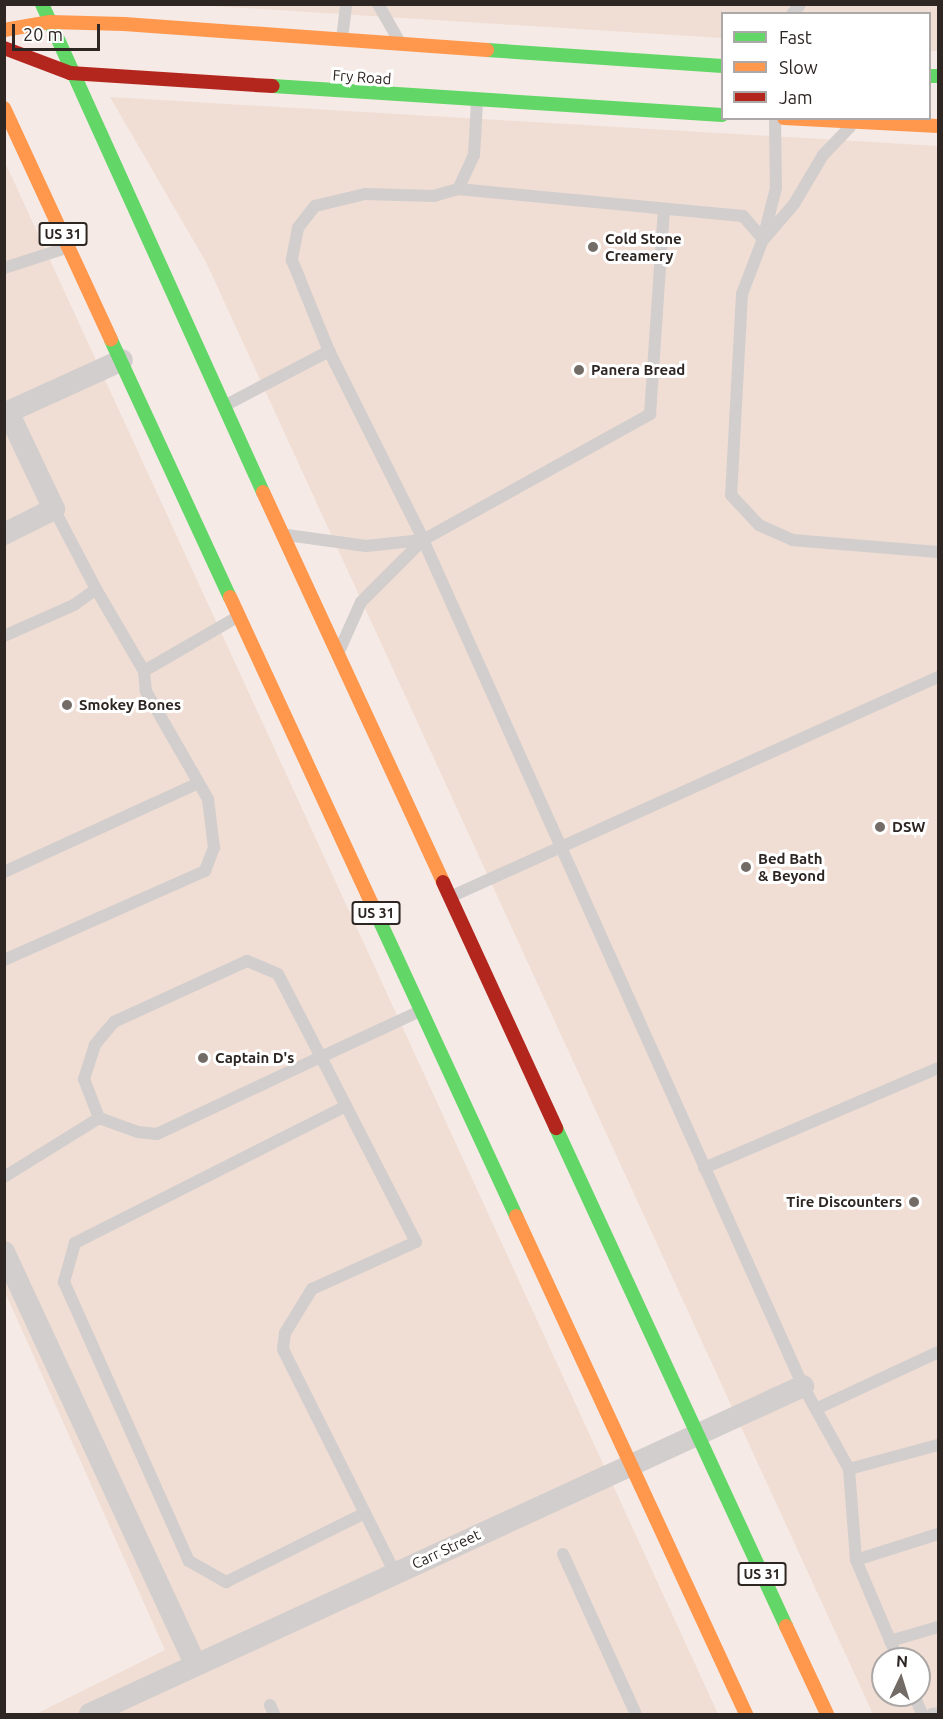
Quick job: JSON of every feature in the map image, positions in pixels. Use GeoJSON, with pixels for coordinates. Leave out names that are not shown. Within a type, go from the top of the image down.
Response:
{"type":"FeatureCollection","features":[{"type":"Feature","properties":{"kind":"main road","name":"US 31"},"geometry":{"type":"LineString","coordinates":[[42,4],[70,73],[337,655],[827,1714]]}},
{"type":"Feature","properties":{"kind":"main road"},"geometry":{"type":"LineString","coordinates":[[4,30],[50,22],[342,39],[721,66]]}},
{"type":"Feature","properties":{"kind":"main road","name":"Fry Road"},"geometry":{"type":"LineString","coordinates":[[4,48],[70,73],[721,116]]}},
{"type":"Feature","properties":{"kind":"main road","name":"US 31"},"geometry":{"type":"LineString","coordinates":[[4,108],[746,1714]]}},
{"type":"Feature","properties":{"kind":"main road"},"geometry":{"type":"LineString","coordinates":[[832,120],[939,126]]}},
{"type":"Feature","properties":{"kind":"street"},"geometry":{"type":"LineString","coordinates":[[4,534],[54,509],[8,412],[122,360]]}},
{"type":"Feature","properties":{"kind":"street"},"geometry":{"type":"LineString","coordinates":[[4,1252],[196,1665]]}},
{"type":"Feature","properties":{"kind":"street","name":"Carr Street"},"geometry":{"type":"LineString","coordinates":[[90,1714],[803,1386]]}},
{"type":"Feature","properties":{"kind":"lane"},"geometry":{"type":"LineString","coordinates":[[342,39],[346,4]]}},
{"type":"Feature","properties":{"kind":"lane"},"geometry":{"type":"LineString","coordinates":[[378,4],[402,45]]}},
{"type":"Feature","properties":{"kind":"lane"},"geometry":{"type":"LineString","coordinates":[[458,189],[474,155],[477,101]]}},
{"type":"Feature","properties":{"kind":"lane"},"geometry":{"type":"LineString","coordinates":[[775,120],[776,188],[764,239],[742,294],[731,495],[759,525],[792,540],[939,552]]}},
{"type":"Feature","properties":{"kind":"lane"},"geometry":{"type":"LineString","coordinates":[[764,239],[794,204],[823,155],[856,121]]}},
{"type":"Feature","properties":{"kind":"lane"},"geometry":{"type":"LineString","coordinates":[[764,239],[743,216],[458,189],[434,196],[365,194],[315,206],[298,228],[292,260],[329,351],[423,540],[558,847],[803,1386],[849,1469],[856,1560],[893,1647]]}},
{"type":"Feature","properties":{"kind":"lane"},"geometry":{"type":"LineString","coordinates":[[337,655],[361,602],[423,540],[650,414],[664,208]]}},
{"type":"Feature","properties":{"kind":"lane"},"geometry":{"type":"LineString","coordinates":[[4,268],[69,247]]}},
{"type":"Feature","properties":{"kind":"lane"},"geometry":{"type":"LineString","coordinates":[[223,406],[329,351]]}},
{"type":"Feature","properties":{"kind":"lane"},"geometry":{"type":"LineString","coordinates":[[4,960],[205,871],[214,848],[208,799],[146,691],[144,672],[96,589],[54,509]]}},
{"type":"Feature","properties":{"kind":"lane"},"geometry":{"type":"LineString","coordinates":[[282,534],[366,546],[423,540]]}},
{"type":"Feature","properties":{"kind":"lane"},"geometry":{"type":"LineString","coordinates":[[4,636],[74,604],[96,589]]}},
{"type":"Feature","properties":{"kind":"lane"},"geometry":{"type":"LineString","coordinates":[[144,672],[239,615]]}},
{"type":"Feature","properties":{"kind":"lane"},"geometry":{"type":"LineString","coordinates":[[449,897],[939,677]]}},
{"type":"Feature","properties":{"kind":"lane"},"geometry":{"type":"LineString","coordinates":[[4,872],[198,783]]}},
{"type":"Feature","properties":{"kind":"lane"},"geometry":{"type":"LineString","coordinates":[[395,1573],[283,1349],[285,1333],[312,1289],[416,1242],[321,1057],[278,974],[247,961],[114,1022],[95,1045],[84,1079],[99,1118],[138,1132],[157,1134],[321,1057],[421,1010]]}},
{"type":"Feature","properties":{"kind":"lane"},"geometry":{"type":"LineString","coordinates":[[704,1168],[939,1068]]}},
{"type":"Feature","properties":{"kind":"lane"},"geometry":{"type":"LineString","coordinates":[[346,1106],[75,1243],[64,1282],[189,1561],[226,1582],[365,1514]]}},
{"type":"Feature","properties":{"kind":"lane"},"geometry":{"type":"LineString","coordinates":[[4,1178],[99,1118]]}},
{"type":"Feature","properties":{"kind":"lane"},"geometry":{"type":"LineString","coordinates":[[816,1409],[939,1352]]}},
{"type":"Feature","properties":{"kind":"lane"},"geometry":{"type":"LineString","coordinates":[[849,1469],[939,1445]]}},
{"type":"Feature","properties":{"kind":"lane"},"geometry":{"type":"LineString","coordinates":[[856,1560],[939,1534]]}},
{"type":"Feature","properties":{"kind":"lane"},"geometry":{"type":"LineString","coordinates":[[563,1554],[636,1714]]}},
{"type":"Feature","properties":{"kind":"lane"},"geometry":{"type":"LineString","coordinates":[[890,1641],[939,1627]]}},
{"type":"Feature","properties":{"kind":"lane"},"geometry":{"type":"LineString","coordinates":[[932,1714],[939,1713]]}},
{"type":"Feature","properties":{"kind":"shaded area"},"geometry":{"type":"Polygon","coordinates":[[[197,5],[938,5],[938,51],[931,51],[931,12],[721,12],[721,38],[197,5]]]}},
{"type":"Feature","properties":{"kind":"shaded area"},"geometry":{"type":"Polygon","coordinates":[[[110,97],[938,146],[938,1714],[873,1714],[206,262],[110,97]]]}},
{"type":"Feature","properties":{"kind":"shaded area"},"geometry":{"type":"Polygon","coordinates":[[[4,160],[718,1714],[36,1714],[165,1650],[5,1292],[4,160]]]}},
{"type":"Feature","properties":{"kind":"traffic: fast"},"geometry":{"type":"LineString","coordinates":[[42,4],[263,492]]}},
{"type":"Feature","properties":{"kind":"traffic: fast"},"geometry":{"type":"LineString","coordinates":[[487,50],[721,66]]}},
{"type":"Feature","properties":{"kind":"traffic: fast"},"geometry":{"type":"LineString","coordinates":[[931,76],[938,76]]}},
{"type":"Feature","properties":{"kind":"traffic: fast"},"geometry":{"type":"LineString","coordinates":[[273,86],[721,115]]}},
{"type":"Feature","properties":{"kind":"traffic: fast"},"geometry":{"type":"LineString","coordinates":[[111,340],[230,597]]}},
{"type":"Feature","properties":{"kind":"traffic: fast"},"geometry":{"type":"LineString","coordinates":[[377,915],[516,1216]]}},
{"type":"Feature","properties":{"kind":"traffic: fast"},"geometry":{"type":"LineString","coordinates":[[556,1128],[786,1626]]}},
{"type":"Feature","properties":{"kind":"traffic: slow"},"geometry":{"type":"LineString","coordinates":[[4,30],[50,22],[124,24],[487,50]]}},
{"type":"Feature","properties":{"kind":"traffic: slow"},"geometry":{"type":"LineString","coordinates":[[4,108],[111,340]]}},
{"type":"Feature","properties":{"kind":"traffic: slow"},"geometry":{"type":"LineString","coordinates":[[822,120],[938,126]]}},
{"type":"Feature","properties":{"kind":"traffic: slow"},"geometry":{"type":"LineString","coordinates":[[263,492],[443,882]]}},
{"type":"Feature","properties":{"kind":"traffic: slow"},"geometry":{"type":"LineString","coordinates":[[230,597],[377,915]]}},
{"type":"Feature","properties":{"kind":"traffic: slow"},"geometry":{"type":"LineString","coordinates":[[516,1216],[746,1714]]}},
{"type":"Feature","properties":{"kind":"traffic: slow"},"geometry":{"type":"LineString","coordinates":[[786,1626],[827,1714]]}},
{"type":"Feature","properties":{"kind":"traffic: jam"},"geometry":{"type":"LineString","coordinates":[[4,48],[70,73],[273,86]]}},
{"type":"Feature","properties":{"kind":"traffic: jam"},"geometry":{"type":"LineString","coordinates":[[443,882],[556,1128]]}},
{"type":"Feature","properties":{"kind":"place","name":"Cold Stone Creamery"},"geometry":{"type":"Point","coordinates":[593,247]}},
{"type":"Feature","properties":{"kind":"place","name":"Panera Bread"},"geometry":{"type":"Point","coordinates":[579,370]}},
{"type":"Feature","properties":{"kind":"place","name":"Smokey Bones"},"geometry":{"type":"Point","coordinates":[67,705]}},
{"type":"Feature","properties":{"kind":"place","name":"DSW"},"geometry":{"type":"Point","coordinates":[880,827]}},
{"type":"Feature","properties":{"kind":"place","name":"Bed Bath & Beyond"},"geometry":{"type":"Point","coordinates":[746,867]}},
{"type":"Feature","properties":{"kind":"place","name":"Captain D's"},"geometry":{"type":"Point","coordinates":[203,1058]}},
{"type":"Feature","properties":{"kind":"place","name":"Tire Discounters"},"geometry":{"type":"Point","coordinates":[914,1202]}}]}
